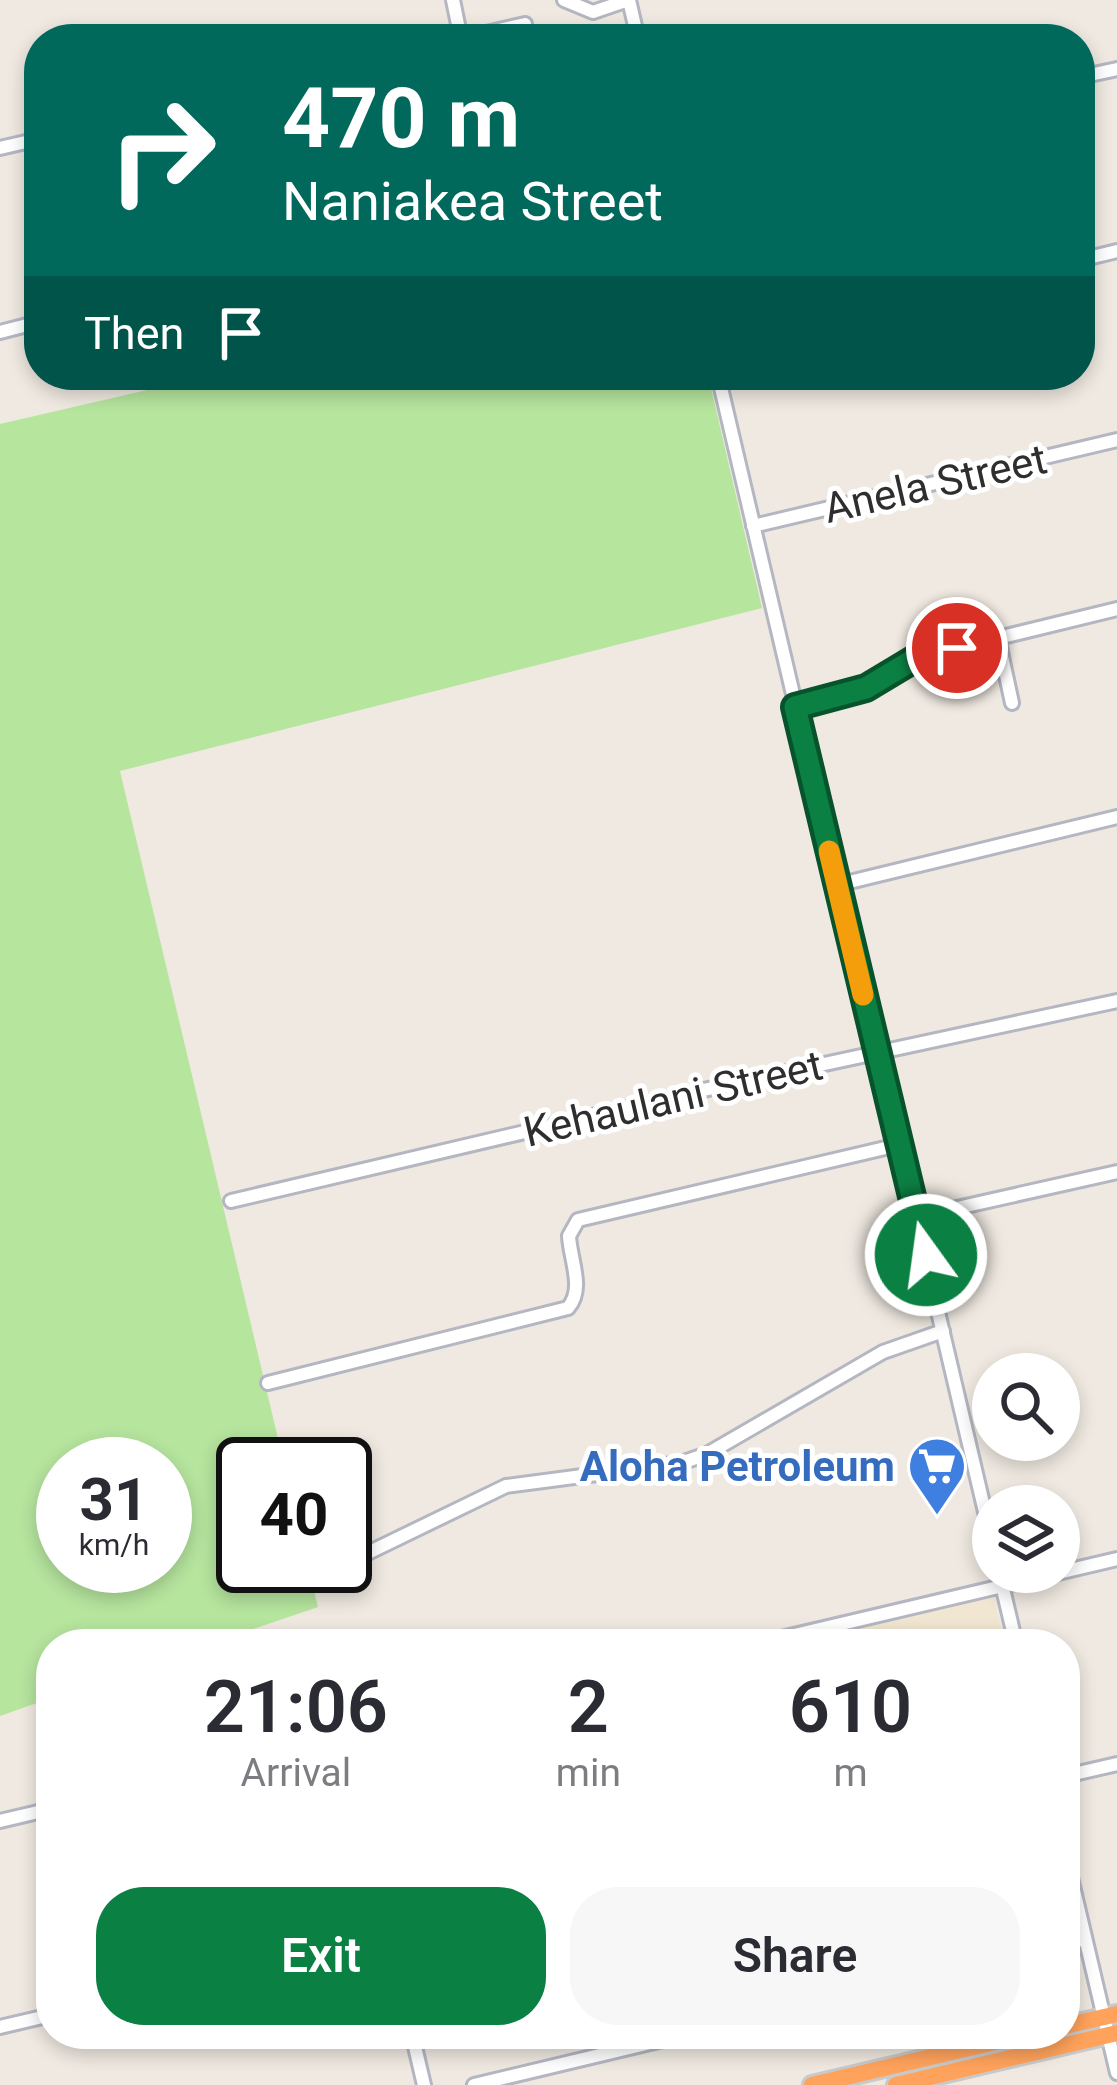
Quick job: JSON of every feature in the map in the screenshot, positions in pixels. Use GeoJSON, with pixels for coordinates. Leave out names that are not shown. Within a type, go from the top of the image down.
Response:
{"type":"FeatureCollection","features":[{"type":"Feature","properties":{"kind":"highway"},"geometry":{"type":"LineString","coordinates":[[1080,2025],[1111,2024]]}},
{"type":"Feature","properties":{"kind":"highway"},"geometry":{"type":"LineString","coordinates":[[1080,2033],[1111,2024]]}},
{"type":"Feature","properties":{"kind":"highway"},"geometry":{"type":"LineString","coordinates":[[812,2085],[965,2049]]}},
{"type":"Feature","properties":{"kind":"highway"},"geometry":{"type":"LineString","coordinates":[[896,2085],[1023,2049]]}},
{"type":"Feature","properties":{"kind":"street"},"geometry":{"type":"LineString","coordinates":[[564,0],[592,12],[629,0]]}},
{"type":"Feature","properties":{"kind":"street"},"geometry":{"type":"LineString","coordinates":[[721,390],[979,1485]]}},
{"type":"Feature","properties":{"kind":"street","name":"Anela Street"},"geometry":{"type":"LineString","coordinates":[[753,526],[1117,440]]}},
{"type":"Feature","properties":{"kind":"street"},"geometry":{"type":"LineString","coordinates":[[795,707],[866,688],[916,658],[1117,609]]}},
{"type":"Feature","properties":{"kind":"street"},"geometry":{"type":"LineString","coordinates":[[998,638],[1012,703]]}},
{"type":"Feature","properties":{"kind":"street"},"geometry":{"type":"LineString","coordinates":[[837,885],[1117,818]]}},
{"type":"Feature","properties":{"kind":"street","name":"Kehaulani Street"},"geometry":{"type":"LineString","coordinates":[[231,1201],[876,1051],[971,1035],[1117,1001]]}},
{"type":"Feature","properties":{"kind":"street"},"geometry":{"type":"LineString","coordinates":[[268,1383],[568,1308],[577,1289],[568,1236],[578,1220],[898,1145]]}},
{"type":"Feature","properties":{"kind":"street"},"geometry":{"type":"LineString","coordinates":[[916,1217],[1117,1172]]}},
{"type":"Feature","properties":{"kind":"street"},"geometry":{"type":"LineString","coordinates":[[372,1551],[506,1486],[617,1473],[706,1454],[883,1352],[943,1331]]}},
{"type":"Feature","properties":{"kind":"street"},"geometry":{"type":"LineString","coordinates":[[1080,1565],[1117,1559]]}},
{"type":"Feature","properties":{"kind":"street"},"geometry":{"type":"LineString","coordinates":[[812,1629],[972,1586]]}},
{"type":"Feature","properties":{"kind":"street"},"geometry":{"type":"LineString","coordinates":[[1003,1593],[1012,1629]]}},
{"type":"Feature","properties":{"kind":"street"},"geometry":{"type":"LineString","coordinates":[[1080,1773],[1117,1764]]}},
{"type":"Feature","properties":{"kind":"street"},"geometry":{"type":"LineString","coordinates":[[0,1822],[36,1814]]}},
{"type":"Feature","properties":{"kind":"street"},"geometry":{"type":"LineString","coordinates":[[1080,1917],[1111,2024],[1117,2073]]}},
{"type":"Feature","properties":{"kind":"street"},"geometry":{"type":"LineString","coordinates":[[1080,1940],[1085,1939]]}},
{"type":"Feature","properties":{"kind":"street"},"geometry":{"type":"LineString","coordinates":[[0,2027],[36,2018]]}},
{"type":"Feature","properties":{"kind":"street"},"geometry":{"type":"LineString","coordinates":[[416,2049],[424,2085]]}},
{"type":"Feature","properties":{"kind":"street"},"geometry":{"type":"LineString","coordinates":[[474,2085],[625,2049]]}},
{"type":"Feature","properties":{"kind":"shaded area"},"geometry":{"type":"Polygon","coordinates":[[[993,1595],[1001,1629],[848,1629],[993,1595]]]}},
{"type":"Feature","properties":{"kind":"green space"},"geometry":{"type":"Polygon","coordinates":[[[147,390],[711,390],[762,608],[120,771],[278,1437],[216,1437],[216,1593],[315,1593],[318,1607],[253,1629],[36,1629],[36,1703],[0,1716],[0,424],[147,390]]]}},
{"type":"Feature","properties":{"kind":"slow traffic"},"geometry":{"type":"LineString","coordinates":[[829,851],[863,995]]}},
{"type":"Feature","properties":{"kind":"place","name":"Aloha Petroleum"},"geometry":{"type":"Point","coordinates":[937,1517]}},
{"type":"Feature","properties":{"kind":"route"},"geometry":{"type":"LineString","coordinates":[[926,1255],[795,707],[866,688],[916,658],[957,648]]}}]}
